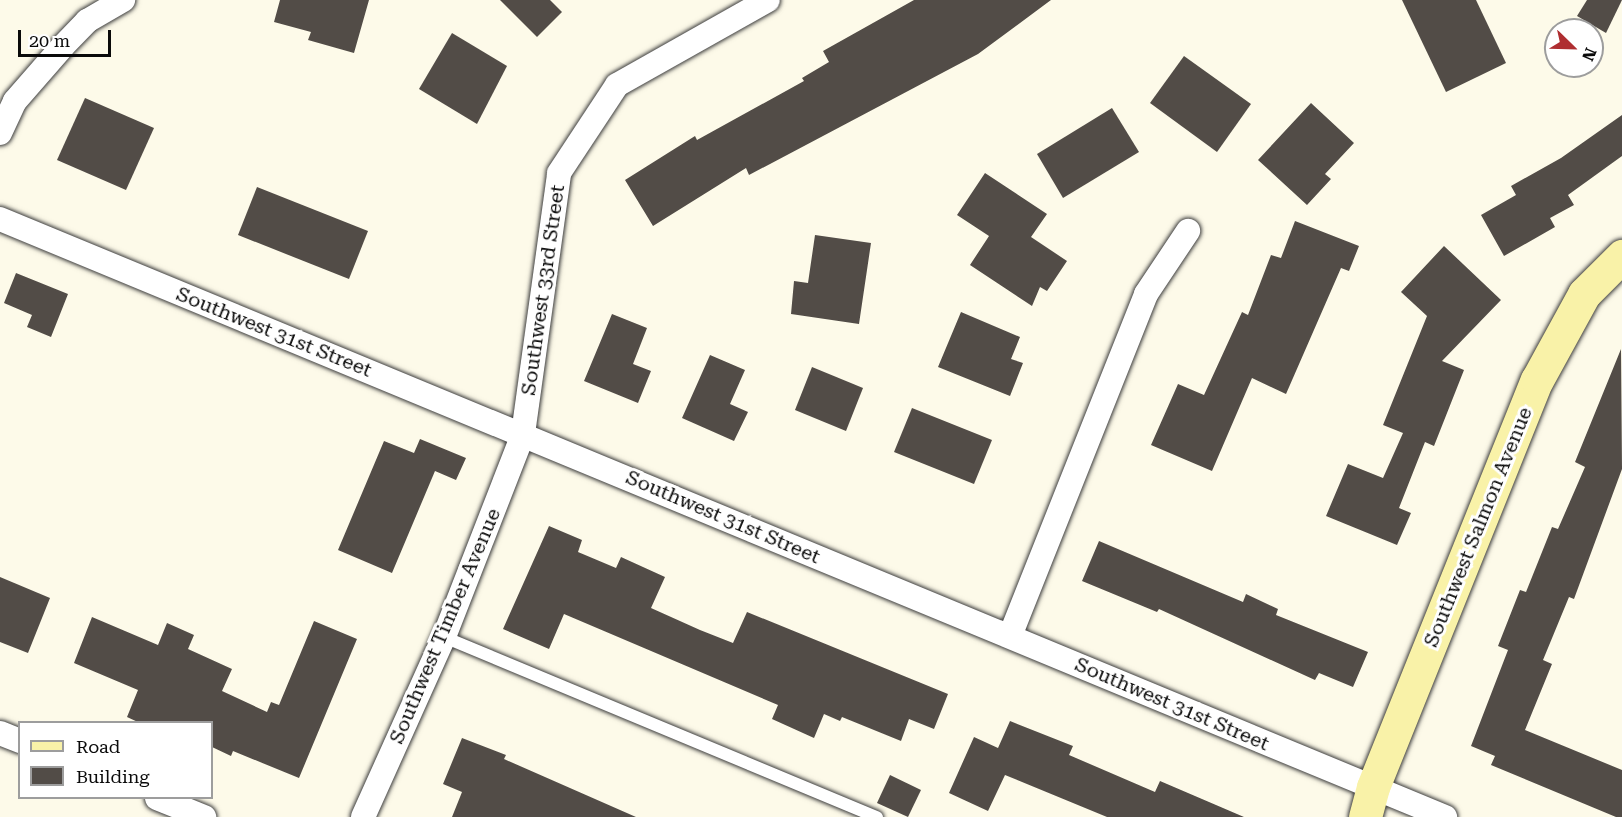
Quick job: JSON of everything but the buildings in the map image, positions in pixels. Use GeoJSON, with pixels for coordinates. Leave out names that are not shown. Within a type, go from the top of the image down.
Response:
{"type":"FeatureCollection","features":[{"type":"Feature","properties":{"kind":"street"},"geometry":{"type":"LineString","coordinates":[[0,133],[15,101],[63,46],[87,21],[123,0]]}},
{"type":"Feature","properties":{"kind":"street","name":"Southwest 33rd Street"},"geometry":{"type":"LineString","coordinates":[[523,434],[559,173],[618,85],[768,0]]}},
{"type":"Feature","properties":{"kind":"street","name":"Southwest 31st Street"},"geometry":{"type":"LineString","coordinates":[[0,219],[1010,636],[1369,802],[1445,817]]}},
{"type":"Feature","properties":{"kind":"street"},"geometry":{"type":"LineString","coordinates":[[1010,636],[1146,294],[1188,231]]}},
{"type":"Feature","properties":{"kind":"street","name":"Southwest Salmon Avenue"},"geometry":{"type":"LineString","coordinates":[[1369,802],[1537,380],[1584,294],[1622,256]]}},
{"type":"Feature","properties":{"kind":"street","name":"Southwest Timber Avenue"},"geometry":{"type":"LineString","coordinates":[[363,817],[444,637],[523,434]]}},
{"type":"Feature","properties":{"kind":"street"},"geometry":{"type":"LineString","coordinates":[[0,733],[18,740]]}},
{"type":"Feature","properties":{"kind":"street"},"geometry":{"type":"LineString","coordinates":[[159,799],[204,817]]}},
{"type":"Feature","properties":{"kind":"lane"},"geometry":{"type":"LineString","coordinates":[[444,637],[878,817]]}}]}
